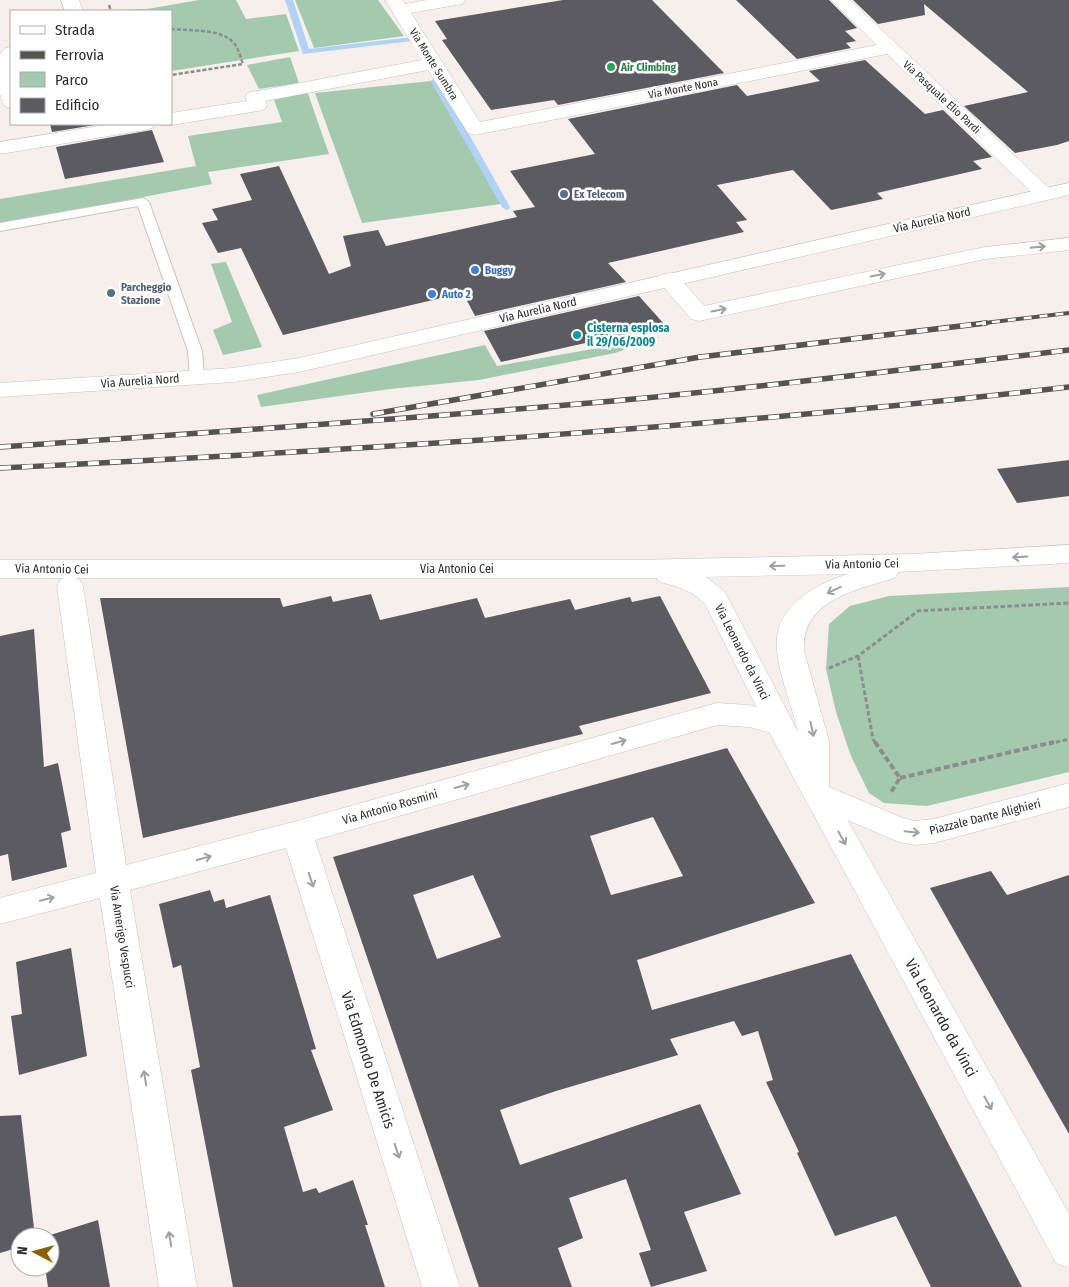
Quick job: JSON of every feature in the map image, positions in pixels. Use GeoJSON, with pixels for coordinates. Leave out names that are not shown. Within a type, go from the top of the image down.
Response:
{"type":"FeatureCollection","features":[{"type":"Feature","properties":{"kind":"street"},"geometry":{"type":"LineString","coordinates":[[397,5],[456,0]]}},
{"type":"Feature","properties":{"kind":"street","name":"Via Pasquale Elio Pardi"},"geometry":{"type":"LineString","coordinates":[[840,0],[1045,194]]}},
{"type":"Feature","properties":{"kind":"street","name":"Via Monte Sumbra"},"geometry":{"type":"LineString","coordinates":[[397,5],[475,129]]}},
{"type":"Feature","properties":{"kind":"street","name":"Via Monte Nona"},"geometry":{"type":"LineString","coordinates":[[475,129],[890,48]]}},
{"type":"Feature","properties":{"kind":"street"},"geometry":{"type":"LineString","coordinates":[[10,53],[6,56],[4,67],[10,97]]}},
{"type":"Feature","properties":{"kind":"street"},"geometry":{"type":"LineString","coordinates":[[172,119],[258,105],[254,97],[434,64]]}},
{"type":"Feature","properties":{"kind":"street"},"geometry":{"type":"LineString","coordinates":[[16,125],[20,145]]}},
{"type":"Feature","properties":{"kind":"street"},"geometry":{"type":"LineString","coordinates":[[0,148],[139,125]]}},
{"type":"Feature","properties":{"kind":"street","name":"Via Aurelia Nord"},"geometry":{"type":"LineString","coordinates":[[0,390],[233,375],[299,365],[1069,189]]}},
{"type":"Feature","properties":{"kind":"street"},"geometry":{"type":"LineString","coordinates":[[669,280],[699,314],[976,255],[1069,244]]}},
{"type":"Feature","properties":{"kind":"street"},"geometry":{"type":"LineString","coordinates":[[816,791],[815,744],[806,703],[790,649],[790,640],[796,621],[808,606],[826,594],[865,578],[913,563],[1069,554]]}},
{"type":"Feature","properties":{"kind":"street","name":"Via Antonio Cei"},"geometry":{"type":"LineString","coordinates":[[0,569],[631,569],[913,563]]}},
{"type":"Feature","properties":{"kind":"street","name":"Via Leonardo da Vinci"},"geometry":{"type":"LineString","coordinates":[[631,569],[689,579],[707,588],[720,606],[779,724],[1069,1250]]}},
{"type":"Feature","properties":{"kind":"street","name":"Via Amerigo Vespucci"},"geometry":{"type":"LineString","coordinates":[[70,586],[113,882],[178,1287]]}},
{"type":"Feature","properties":{"kind":"street","name":"Via Antonio Rosmini"},"geometry":{"type":"LineString","coordinates":[[0,911],[297,833],[717,714],[736,713],[754,716],[779,724]]}},
{"type":"Feature","properties":{"kind":"street","name":"Piazzale Dante Alighieri"},"geometry":{"type":"LineString","coordinates":[[816,791],[890,827],[915,833],[934,830],[1069,795]]}},
{"type":"Feature","properties":{"kind":"street","name":"Via Edmondo De Amicis"},"geometry":{"type":"LineString","coordinates":[[297,833],[441,1287]]}},
{"type":"Feature","properties":{"kind":"lane"},"geometry":{"type":"LineString","coordinates":[[0,226],[143,202],[195,351],[197,378]]}},
{"type":"Feature","properties":{"kind":"path"},"geometry":{"type":"LineString","coordinates":[[110,5],[111,10]]}},
{"type":"Feature","properties":{"kind":"path"},"geometry":{"type":"LineString","coordinates":[[172,29],[213,33],[224,37],[233,42],[243,64],[172,75]]}},
{"type":"Feature","properties":{"kind":"path"},"geometry":{"type":"LineString","coordinates":[[826,669],[858,656],[918,611],[1069,602]]}},
{"type":"Feature","properties":{"kind":"path"},"geometry":{"type":"LineString","coordinates":[[858,656],[873,739],[900,778]]}},
{"type":"Feature","properties":{"kind":"path"},"geometry":{"type":"LineString","coordinates":[[889,795],[900,778],[1069,740]]}},
{"type":"Feature","properties":{"kind":"green space"},"geometry":{"type":"Polygon","coordinates":[[[199,0],[236,0],[246,19],[286,14],[299,51],[172,71],[172,10],[122,10],[147,9],[199,0]]]}},
{"type":"Feature","properties":{"kind":"green space"},"geometry":{"type":"Polygon","coordinates":[[[295,0],[378,0],[404,36],[314,48],[295,0]]]}},
{"type":"Feature","properties":{"kind":"green space"},"geometry":{"type":"Polygon","coordinates":[[[290,57],[299,83],[259,89],[247,65],[290,57]]]}},
{"type":"Feature","properties":{"kind":"green space"},"geometry":{"type":"Polygon","coordinates":[[[431,81],[501,204],[362,223],[315,93],[431,81]]]}},
{"type":"Feature","properties":{"kind":"green space"},"geometry":{"type":"Polygon","coordinates":[[[307,91],[329,154],[208,172],[212,184],[0,224],[0,199],[196,166],[188,136],[282,122],[273,97],[307,91]]]}},
{"type":"Feature","properties":{"kind":"green space"},"geometry":{"type":"Polygon","coordinates":[[[226,262],[262,347],[223,355],[213,330],[232,322],[211,264],[226,262]]]}},
{"type":"Feature","properties":{"kind":"green space"},"geometry":{"type":"Polygon","coordinates":[[[660,337],[615,353],[479,380],[390,389],[261,407],[257,395],[485,345],[497,366],[660,337]]]}},
{"type":"Feature","properties":{"kind":"green space"},"geometry":{"type":"Polygon","coordinates":[[[1069,587],[1069,772],[927,806],[884,803],[869,793],[851,756],[836,712],[826,669],[829,624],[850,606],[889,596],[1069,587]]]}},
{"type":"Feature","properties":{"kind":"building"},"geometry":{"type":"Polygon","coordinates":[[[563,0],[652,0],[724,73],[558,105],[554,100],[491,110],[442,40],[447,39],[435,21],[563,0]]]}},
{"type":"Feature","properties":{"kind":"building"},"geometry":{"type":"Polygon","coordinates":[[[736,0],[829,0],[857,28],[845,31],[856,41],[846,43],[851,48],[797,59],[736,0]]]}},
{"type":"Feature","properties":{"kind":"building"},"geometry":{"type":"Polygon","coordinates":[[[853,0],[1069,0],[1069,141],[1015,153],[964,106],[1028,92],[924,4],[925,15],[878,24],[853,0]]]}},
{"type":"Feature","properties":{"kind":"building"},"geometry":{"type":"Polygon","coordinates":[[[865,60],[925,114],[943,110],[992,157],[973,161],[982,169],[877,193],[883,199],[831,210],[793,170],[717,185],[747,220],[736,222],[744,232],[608,263],[626,282],[475,316],[463,293],[283,335],[241,248],[218,253],[202,223],[218,220],[212,209],[252,200],[240,174],[279,166],[329,274],[351,266],[343,236],[378,230],[386,246],[517,217],[513,211],[535,207],[510,171],[595,154],[568,119],[737,85],[747,96],[820,81],[809,71],[865,60]]]}},
{"type":"Feature","properties":{"kind":"building"},"geometry":{"type":"Polygon","coordinates":[[[50,125],[95,125],[52,132],[50,125]]]}},
{"type":"Feature","properties":{"kind":"building"},"geometry":{"type":"Polygon","coordinates":[[[152,130],[164,162],[65,179],[56,147],[152,130]]]}},
{"type":"Feature","properties":{"kind":"building"},"geometry":{"type":"Polygon","coordinates":[[[639,296],[665,325],[501,362],[484,331],[639,296]]]}},
{"type":"Feature","properties":{"kind":"building"},"geometry":{"type":"Polygon","coordinates":[[[1069,460],[1069,496],[1017,503],[997,469],[1069,460]]]}},
{"type":"Feature","properties":{"kind":"building"},"geometry":{"type":"Polygon","coordinates":[[[371,594],[380,620],[477,598],[485,618],[570,599],[575,610],[630,597],[632,602],[660,596],[711,693],[579,726],[583,734],[143,838],[100,598],[280,598],[283,607],[331,596],[333,602],[371,594]]]}},
{"type":"Feature","properties":{"kind":"building"},"geometry":{"type":"Polygon","coordinates":[[[34,629],[44,767],[58,763],[71,830],[61,833],[67,867],[12,881],[8,854],[0,856],[0,636],[34,629]]]}},
{"type":"Feature","properties":{"kind":"building"},"geometry":{"type":"Polygon","coordinates":[[[727,748],[815,903],[637,960],[652,1010],[851,954],[1022,1287],[931,1287],[896,1216],[835,1236],[766,1082],[773,1080],[758,1031],[742,1036],[734,1021],[670,1039],[678,1055],[556,1091],[500,1110],[520,1165],[700,1104],[741,1194],[684,1212],[707,1271],[651,1287],[639,1253],[651,1250],[626,1179],[569,1198],[583,1238],[558,1248],[572,1287],[479,1287],[333,857],[727,748]],[[653,817],[590,836],[611,895],[683,876],[653,817]],[[473,875],[413,895],[437,959],[501,937],[473,875]]]}},
{"type":"Feature","properties":{"kind":"building"},"geometry":{"type":"Polygon","coordinates":[[[991,871],[1007,895],[1069,875],[1069,1134],[930,888],[991,871]]]}},
{"type":"Feature","properties":{"kind":"building"},"geometry":{"type":"Polygon","coordinates":[[[210,890],[214,902],[224,899],[226,908],[270,895],[316,1049],[311,1050],[333,1110],[284,1127],[303,1192],[316,1188],[319,1193],[353,1180],[385,1287],[233,1287],[191,1070],[200,1067],[181,965],[173,968],[159,904],[210,890]]]}},
{"type":"Feature","properties":{"kind":"building"},"geometry":{"type":"Polygon","coordinates":[[[71,948],[87,1056],[19,1075],[11,1016],[22,1014],[16,962],[71,948]]]}},
{"type":"Feature","properties":{"kind":"building"},"geometry":{"type":"Polygon","coordinates":[[[21,1115],[34,1227],[10,1227],[10,1250],[0,1253],[0,1116],[21,1115]]]}},
{"type":"Feature","properties":{"kind":"building"},"geometry":{"type":"Polygon","coordinates":[[[98,1220],[110,1287],[48,1287],[46,1277],[60,1277],[60,1232],[98,1220]]]}},
{"type":"Feature","properties":{"kind":"waterway"},"geometry":{"type":"LineString","coordinates":[[289,0],[306,52],[412,39]]}},
{"type":"Feature","properties":{"kind":"waterway"},"geometry":{"type":"LineString","coordinates":[[435,81],[506,207]]}},
{"type":"Feature","properties":{"kind":"railway"},"geometry":{"type":"LineString","coordinates":[[976,324],[1069,313]]}},
{"type":"Feature","properties":{"kind":"railway"},"geometry":{"type":"LineString","coordinates":[[373,414],[700,357],[986,323]]}},
{"type":"Feature","properties":{"kind":"railway"},"geometry":{"type":"LineString","coordinates":[[0,447],[383,420],[670,396],[1069,350]]}},
{"type":"Feature","properties":{"kind":"railway"},"geometry":{"type":"LineString","coordinates":[[0,468],[268,454],[669,426],[936,402],[1069,387]]}},
{"type":"Feature","properties":{"kind":"place","name":"Air Climbing"},"geometry":{"type":"Point","coordinates":[611,67]}},
{"type":"Feature","properties":{"kind":"place","name":"Ex Telecom"},"geometry":{"type":"Point","coordinates":[564,194]}},
{"type":"Feature","properties":{"kind":"place","name":"Buggy"},"geometry":{"type":"Point","coordinates":[475,270]}},
{"type":"Feature","properties":{"kind":"place","name":"Parcheggio Stazione"},"geometry":{"type":"Point","coordinates":[111,293]}},
{"type":"Feature","properties":{"kind":"place","name":"Auto 2"},"geometry":{"type":"Point","coordinates":[432,294]}},
{"type":"Feature","properties":{"kind":"place","name":"Cisterna esplosa il 29/06/2009"},"geometry":{"type":"Point","coordinates":[577,335]}}]}
